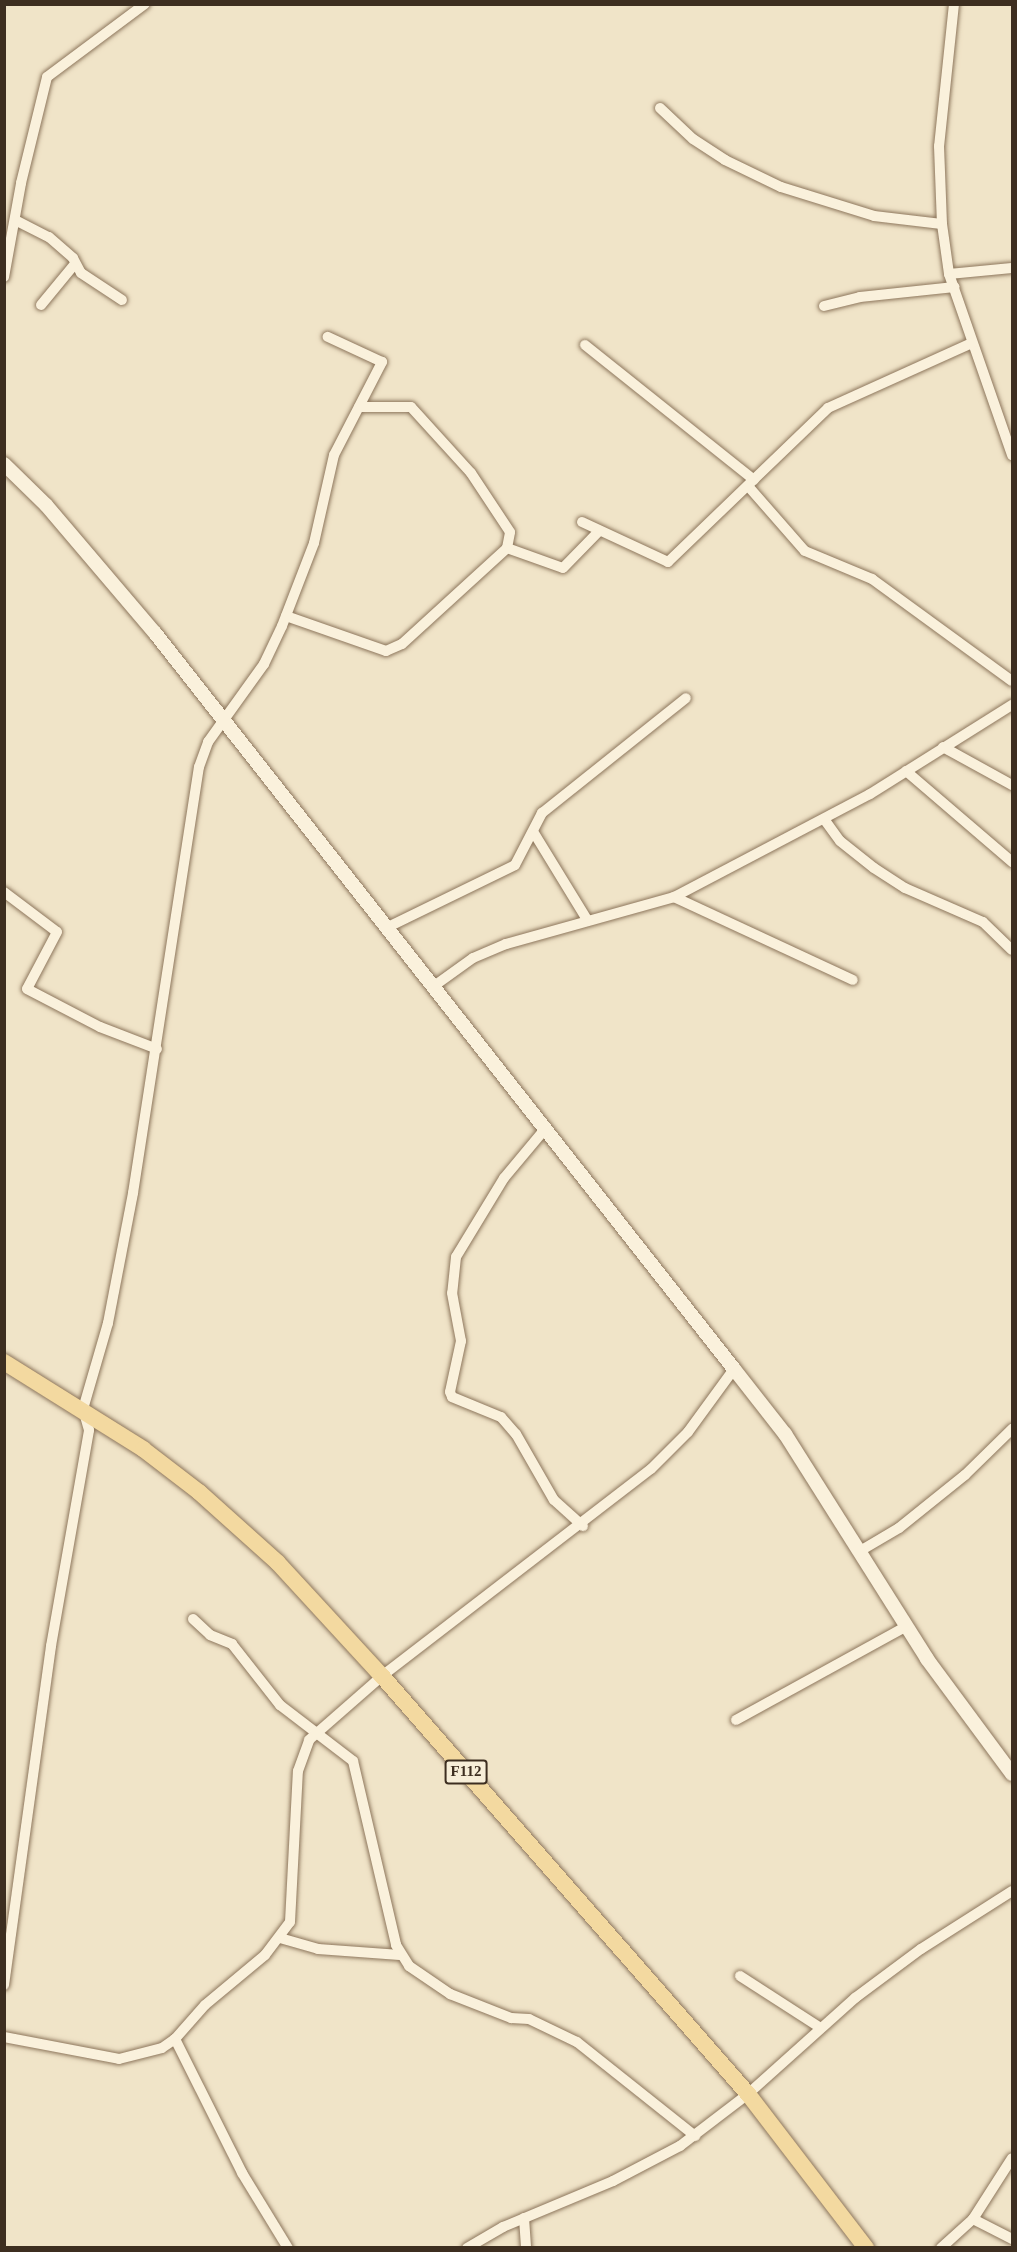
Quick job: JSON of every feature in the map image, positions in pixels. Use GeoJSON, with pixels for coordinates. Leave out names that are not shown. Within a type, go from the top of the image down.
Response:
{"type":"FeatureCollection","features":[{"type":"Feature","properties":{"kind":"main road"},"geometry":{"type":"LineString","coordinates":[[4,464],[109,576],[225,720],[785,1434],[907,1626],[1012,1774]]}},
{"type":"Feature","properties":{"kind":"main road","name":"F112"},"geometry":{"type":"LineString","coordinates":[[4,1362],[83,1408],[199,1492],[278,1563],[382,1676],[748,2094],[866,2247]]}},
{"type":"Feature","properties":{"kind":"street"},"geometry":{"type":"LineString","coordinates":[[4,277],[17,220],[21,183],[47,77],[145,4]]}},
{"type":"Feature","properties":{"kind":"street"},"geometry":{"type":"LineString","coordinates":[[954,4],[939,146],[942,224],[949,274],[1012,455]]}},
{"type":"Feature","properties":{"kind":"street"},"geometry":{"type":"LineString","coordinates":[[660,108],[693,139],[717,155],[781,187],[874,216],[942,224]]}},
{"type":"Feature","properties":{"kind":"street"},"geometry":{"type":"LineString","coordinates":[[17,220],[50,237],[73,258],[74,265],[122,300]]}},
{"type":"Feature","properties":{"kind":"street"},"geometry":{"type":"LineString","coordinates":[[41,305],[74,265]]}},
{"type":"Feature","properties":{"kind":"street"},"geometry":{"type":"LineString","coordinates":[[949,274],[1012,268]]}},
{"type":"Feature","properties":{"kind":"street"},"geometry":{"type":"LineString","coordinates":[[824,306],[860,297],[954,287]]}},
{"type":"Feature","properties":{"kind":"street"},"geometry":{"type":"LineString","coordinates":[[4,1985],[51,1646],[89,1430],[83,1408],[108,1323],[157,1049],[199,768],[208,742],[264,664],[286,616],[314,543],[334,455],[382,362],[328,337]]}},
{"type":"Feature","properties":{"kind":"street"},"geometry":{"type":"LineString","coordinates":[[582,522],[598,532],[668,562],[828,408],[972,343]]}},
{"type":"Feature","properties":{"kind":"street"},"geometry":{"type":"LineString","coordinates":[[585,345],[751,483],[805,551],[872,579],[1012,681]]}},
{"type":"Feature","properties":{"kind":"street"},"geometry":{"type":"LineString","coordinates":[[286,616],[386,651],[402,644],[507,548],[510,532],[471,473],[411,407],[359,407]]}},
{"type":"Feature","properties":{"kind":"street"},"geometry":{"type":"LineString","coordinates":[[507,548],[563,568],[598,532]]}},
{"type":"Feature","properties":{"kind":"street"},"geometry":{"type":"LineString","coordinates":[[388,927],[454,892],[508,869],[524,852],[542,813],[686,698]]}},
{"type":"Feature","properties":{"kind":"street"},"geometry":{"type":"LineString","coordinates":[[434,986],[473,958],[506,944],[674,897],[824,819],[1012,705]]}},
{"type":"Feature","properties":{"kind":"street"},"geometry":{"type":"LineString","coordinates":[[943,747],[1012,785]]}},
{"type":"Feature","properties":{"kind":"street"},"geometry":{"type":"LineString","coordinates":[[906,771],[1012,862]]}},
{"type":"Feature","properties":{"kind":"street"},"geometry":{"type":"LineString","coordinates":[[824,819],[847,847],[874,868],[905,888],[983,922],[1012,950]]}},
{"type":"Feature","properties":{"kind":"street"},"geometry":{"type":"LineString","coordinates":[[534,833],[588,921]]}},
{"type":"Feature","properties":{"kind":"street"},"geometry":{"type":"LineString","coordinates":[[4,892],[57,932],[27,989],[100,1027],[157,1049]]}},
{"type":"Feature","properties":{"kind":"street"},"geometry":{"type":"LineString","coordinates":[[674,897],[853,980]]}},
{"type":"Feature","properties":{"kind":"street"},"geometry":{"type":"LineString","coordinates":[[545,1130],[504,1178],[456,1257],[452,1293],[461,1341],[450,1392],[452,1397],[501,1417],[516,1434],[554,1500],[583,1526]]}},
{"type":"Feature","properties":{"kind":"street"},"geometry":{"type":"LineString","coordinates":[[4,2037],[119,2059],[162,2048],[175,2039],[205,2005],[280,1938],[290,1922],[294,1902],[298,1771],[309,1740],[382,1676],[583,1526],[651,1469],[688,1432],[734,1369]]}},
{"type":"Feature","properties":{"kind":"street"},"geometry":{"type":"LineString","coordinates":[[860,1551],[899,1528],[965,1475],[1012,1430]]}},
{"type":"Feature","properties":{"kind":"street"},"geometry":{"type":"LineString","coordinates":[[193,1619],[210,1635],[232,1644],[280,1705],[347,1752],[359,1773],[400,1955],[424,1978],[450,1994],[505,2016],[530,2019],[577,2042],[695,2136]]}},
{"type":"Feature","properties":{"kind":"street"},"geometry":{"type":"LineString","coordinates":[[736,1720],[907,1626]]}},
{"type":"Feature","properties":{"kind":"street"},"geometry":{"type":"LineString","coordinates":[[467,2247],[524,2218],[613,2181],[695,2136],[748,2094],[819,2027],[921,1949],[1012,1891]]}},
{"type":"Feature","properties":{"kind":"street"},"geometry":{"type":"LineString","coordinates":[[280,1938],[318,1949],[400,1955]]}},
{"type":"Feature","properties":{"kind":"street"},"geometry":{"type":"LineString","coordinates":[[740,1976],[819,2027]]}},
{"type":"Feature","properties":{"kind":"street"},"geometry":{"type":"LineString","coordinates":[[175,2039],[242,2173],[288,2247]]}},
{"type":"Feature","properties":{"kind":"street"},"geometry":{"type":"LineString","coordinates":[[940,2247],[973,2219],[1012,2158]]}},
{"type":"Feature","properties":{"kind":"street"},"geometry":{"type":"LineString","coordinates":[[524,2218],[526,2247]]}},
{"type":"Feature","properties":{"kind":"street"},"geometry":{"type":"LineString","coordinates":[[973,2219],[1012,2239]]}}]}
